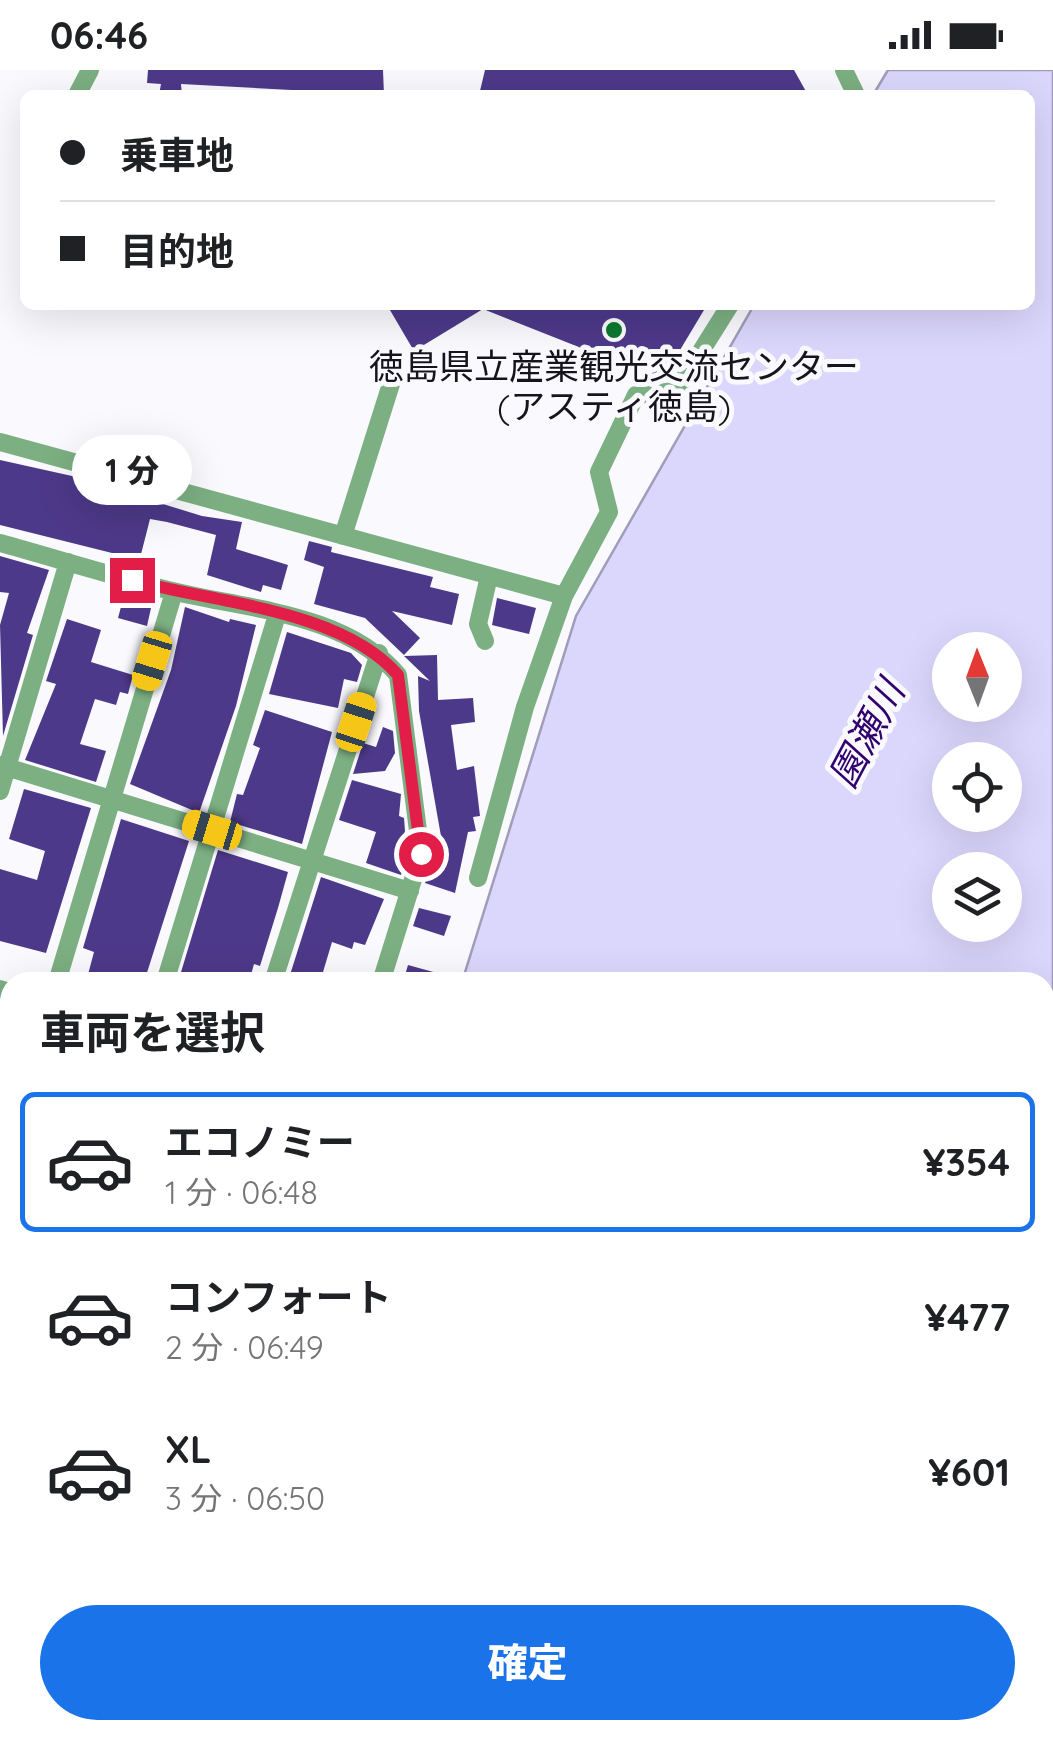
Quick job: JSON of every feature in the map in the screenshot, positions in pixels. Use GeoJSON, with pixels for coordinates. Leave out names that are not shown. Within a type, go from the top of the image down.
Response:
{"type":"FeatureCollection","features":[{"type":"Feature","properties":{"kind":"street"},"geometry":{"type":"LineString","coordinates":[[478,878],[525,706],[564,596],[610,512],[599,472],[636,395],[676,391],[727,310]]}},
{"type":"Feature","properties":{"kind":"street"},"geometry":{"type":"LineString","coordinates":[[343,536],[397,365]]}},
{"type":"Feature","properties":{"kind":"street"},"geometry":{"type":"LineString","coordinates":[[0,442],[564,596]]}},
{"type":"Feature","properties":{"kind":"street"},"geometry":{"type":"LineString","coordinates":[[0,543],[174,592],[317,624],[378,653],[398,675],[421,854],[383,972]]}},
{"type":"Feature","properties":{"kind":"street"},"geometry":{"type":"LineString","coordinates":[[0,791],[4,766],[68,562]]}},
{"type":"Feature","properties":{"kind":"street"},"geometry":{"type":"LineString","coordinates":[[485,641],[478,624],[488,576]]}},
{"type":"Feature","properties":{"kind":"street"},"geometry":{"type":"LineString","coordinates":[[59,972],[174,592]]}},
{"type":"Feature","properties":{"kind":"street"},"geometry":{"type":"LineString","coordinates":[[167,972],[277,615]]}},
{"type":"Feature","properties":{"kind":"street"},"geometry":{"type":"LineString","coordinates":[[276,972],[378,653]]}},
{"type":"Feature","properties":{"kind":"street"},"geometry":{"type":"LineString","coordinates":[[4,766],[410,891]]}},
{"type":"Feature","properties":{"kind":"water","name":"園瀬川"},"geometry":{"type":"Polygon","coordinates":[[[888,70],[1053,70],[1053,972],[465,972],[576,616],[751,310],[1035,310],[1035,90],[876,90],[888,70]]]}},
{"type":"Feature","properties":{"kind":"building"},"geometry":{"type":"Polygon","coordinates":[[[148,70],[383,70],[384,90],[181,84],[182,90],[160,90],[161,84],[147,83],[148,70]]]}},
{"type":"Feature","properties":{"kind":"building"},"geometry":{"type":"Polygon","coordinates":[[[485,70],[794,70],[805,90],[480,90],[485,70]]]}},
{"type":"Feature","properties":{"kind":"building","name":"徳島県立産業観光交流センター (アスティ徳島)"},"geometry":{"type":"Polygon","coordinates":[[[390,310],[481,310],[414,351],[390,310]]]}},
{"type":"Feature","properties":{"kind":"building","name":"徳島県立産業観光交流センター (アスティ徳島)"},"geometry":{"type":"Polygon","coordinates":[[[486,310],[704,310],[662,380],[486,310]]]}},
{"type":"Feature","properties":{"kind":"building"},"geometry":{"type":"Polygon","coordinates":[[[0,460],[72,476],[202,516],[242,522],[236,549],[288,565],[281,590],[263,585],[261,592],[207,575],[216,535],[167,522],[150,519],[138,566],[119,561],[120,555],[0,525],[0,460]]]}},
{"type":"Feature","properties":{"kind":"building"},"geometry":{"type":"Polygon","coordinates":[[[309,541],[332,547],[331,552],[433,577],[430,587],[459,594],[452,625],[392,611],[420,638],[404,655],[365,618],[314,604],[324,567],[304,560],[309,541]]]}},
{"type":"Feature","properties":{"kind":"building"},"geometry":{"type":"Polygon","coordinates":[[[0,556],[49,570],[27,633],[33,635],[3,736],[0,625],[9,593],[0,592],[0,556]]]}},
{"type":"Feature","properties":{"kind":"building"},"geometry":{"type":"Polygon","coordinates":[[[125,592],[153,599],[147,626],[118,618],[125,592]]]}},
{"type":"Feature","properties":{"kind":"building"},"geometry":{"type":"Polygon","coordinates":[[[497,598],[536,608],[529,634],[492,625],[497,598]]]}},
{"type":"Feature","properties":{"kind":"building"},"geometry":{"type":"Polygon","coordinates":[[[185,607],[229,622],[230,619],[256,625],[236,706],[199,813],[130,784],[171,670],[185,607]]]}},
{"type":"Feature","properties":{"kind":"building"},"geometry":{"type":"Polygon","coordinates":[[[67,619],[101,630],[91,662],[133,675],[128,694],[120,692],[116,705],[95,699],[80,744],[106,751],[96,782],[25,760],[56,684],[46,681],[67,619]]]}},
{"type":"Feature","properties":{"kind":"building"},"geometry":{"type":"Polygon","coordinates":[[[287,632],[351,653],[362,665],[357,682],[344,679],[338,708],[269,694],[287,632]]]}},
{"type":"Feature","properties":{"kind":"building"},"geometry":{"type":"Polygon","coordinates":[[[437,655],[438,700],[473,698],[475,722],[451,725],[457,770],[474,766],[480,816],[473,817],[476,831],[468,832],[455,893],[425,883],[435,841],[442,842],[419,711],[418,676],[430,681],[404,656],[437,655]]]}},
{"type":"Feature","properties":{"kind":"building"},"geometry":{"type":"Polygon","coordinates":[[[265,710],[332,732],[302,844],[230,822],[237,794],[243,795],[260,748],[253,745],[265,710]]]}},
{"type":"Feature","properties":{"kind":"building"},"geometry":{"type":"Polygon","coordinates":[[[383,727],[393,731],[395,753],[385,771],[353,774],[363,743],[376,747],[383,727]]]}},
{"type":"Feature","properties":{"kind":"building"},"geometry":{"type":"Polygon","coordinates":[[[352,780],[401,794],[399,816],[404,818],[405,831],[399,853],[407,856],[401,875],[366,863],[376,832],[339,820],[352,780]]]}},
{"type":"Feature","properties":{"kind":"building"},"geometry":{"type":"Polygon","coordinates":[[[24,789],[91,808],[46,953],[0,941],[0,869],[37,880],[45,851],[9,839],[24,789]]]}},
{"type":"Feature","properties":{"kind":"building"},"geometry":{"type":"Polygon","coordinates":[[[121,819],[189,841],[147,972],[89,972],[94,952],[83,948],[121,819]]]}},
{"type":"Feature","properties":{"kind":"building"},"geometry":{"type":"Polygon","coordinates":[[[218,850],[288,872],[260,966],[254,964],[252,972],[181,972],[218,850]]]}},
{"type":"Feature","properties":{"kind":"building"},"geometry":{"type":"Polygon","coordinates":[[[321,877],[384,899],[365,945],[354,942],[352,949],[332,942],[323,972],[291,972],[321,877]]]}},
{"type":"Feature","properties":{"kind":"building"},"geometry":{"type":"Polygon","coordinates":[[[419,908],[451,916],[444,936],[413,926],[419,908]]]}},
{"type":"Feature","properties":{"kind":"building"},"geometry":{"type":"Polygon","coordinates":[[[408,965],[433,972],[406,972],[408,965]]]}},
{"type":"Feature","properties":{"kind":"place","name":"徳島県立産業観光交流センター (アスティ徳島)"},"geometry":{"type":"Point","coordinates":[614,330]}},
{"type":"Feature","properties":{"kind":"route"},"geometry":{"type":"LineString","coordinates":[[132,580],[317,624],[378,653],[398,675],[421,854]]}}]}
